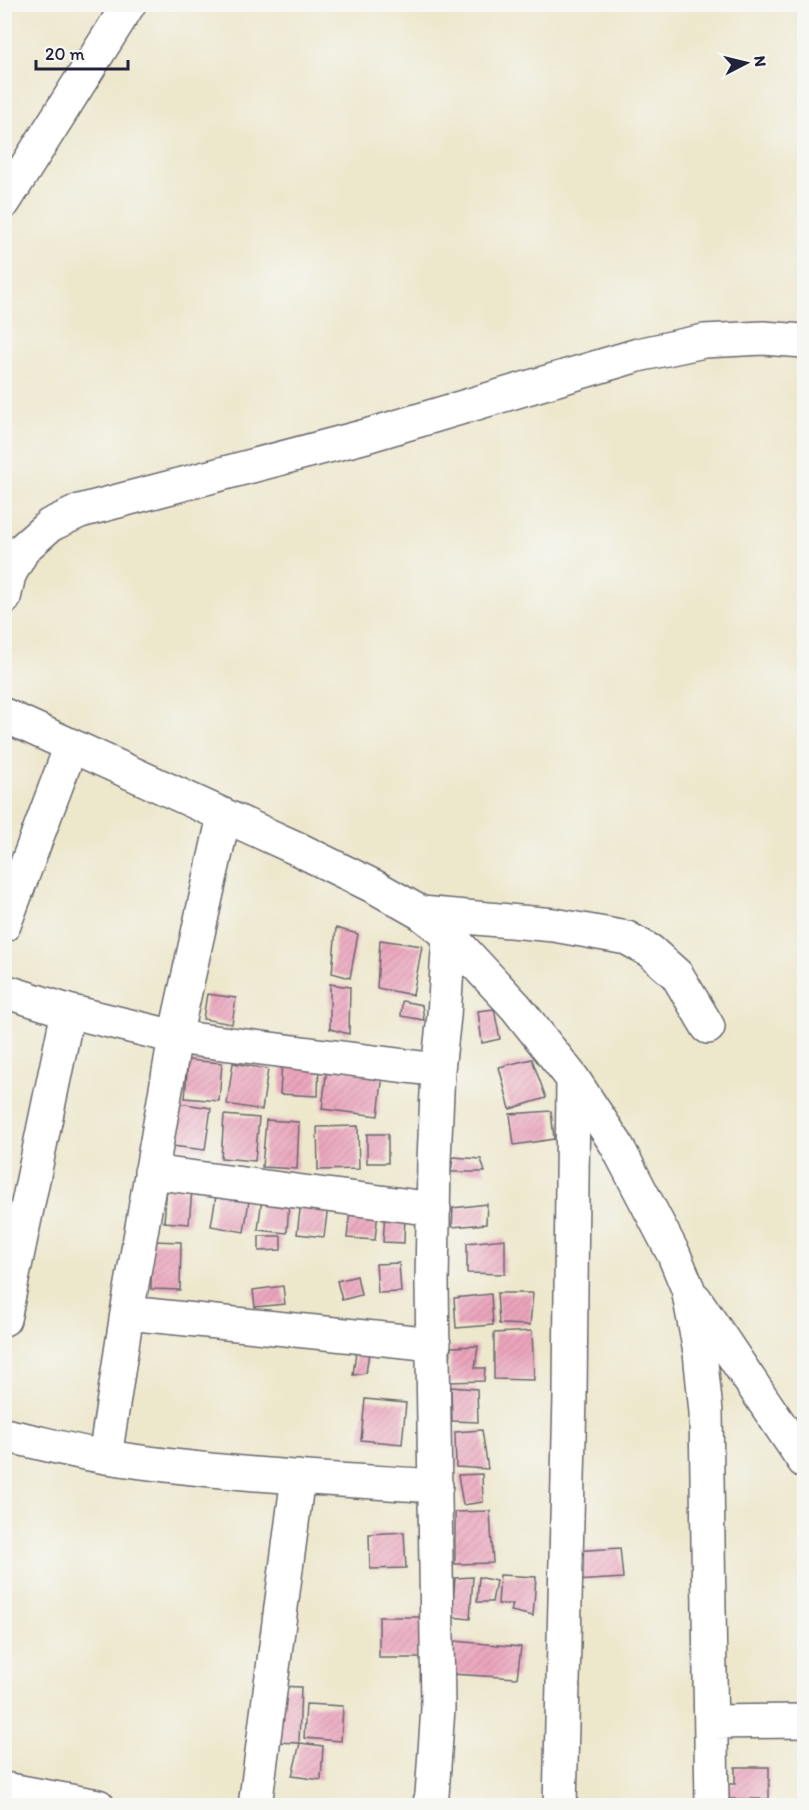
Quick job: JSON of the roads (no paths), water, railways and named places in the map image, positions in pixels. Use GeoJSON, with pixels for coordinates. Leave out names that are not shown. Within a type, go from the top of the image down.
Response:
{"type":"FeatureCollection","features":[{"type":"Feature","properties":{"kind":"street"},"geometry":{"type":"LineString","coordinates":[[4,202],[129,4]]}},
{"type":"Feature","properties":{"kind":"street"},"geometry":{"type":"LineString","coordinates":[[4,598],[9,574],[24,548],[50,525],[81,511],[366,436],[638,355],[704,341],[764,338],[804,341]]}},
{"type":"Feature","properties":{"kind":"street"},"geometry":{"type":"LineString","coordinates":[[4,715],[377,888],[421,913],[448,935],[516,1007],[573,1079],[616,1144],[674,1255],[688,1288],[804,1461]]}},
{"type":"Feature","properties":{"kind":"street"},"geometry":{"type":"LineString","coordinates":[[4,925],[71,746]]}},
{"type":"Feature","properties":{"kind":"street"},"geometry":{"type":"LineString","coordinates":[[105,1457],[127,1313],[175,1037],[224,816]]}},
{"type":"Feature","properties":{"kind":"street"},"geometry":{"type":"LineString","coordinates":[[421,913],[554,925],[627,938],[650,951],[677,975],[708,1027]]}},
{"type":"Feature","properties":{"kind":"street"},"geometry":{"type":"LineString","coordinates":[[429,1806],[432,1795],[438,1708],[434,1209],[438,1070],[444,1016],[448,935]]}},
{"type":"Feature","properties":{"kind":"street"},"geometry":{"type":"LineString","coordinates":[[4,991],[68,1011],[175,1037],[438,1070]]}},
{"type":"Feature","properties":{"kind":"street"},"geometry":{"type":"LineString","coordinates":[[4,1319],[68,1011]]}},
{"type":"Feature","properties":{"kind":"street"},"geometry":{"type":"LineString","coordinates":[[560,1806],[570,1396],[573,1079]]}},
{"type":"Feature","properties":{"kind":"street"},"geometry":{"type":"LineString","coordinates":[[151,1172],[434,1209]]}},
{"type":"Feature","properties":{"kind":"street"},"geometry":{"type":"LineString","coordinates":[[688,1288],[700,1352],[706,1412],[712,1806]]}},
{"type":"Feature","properties":{"kind":"street"},"geometry":{"type":"LineString","coordinates":[[127,1313],[434,1344]]}},
{"type":"Feature","properties":{"kind":"street"},"geometry":{"type":"LineString","coordinates":[[4,1435],[105,1457],[197,1468],[436,1486]]}},
{"type":"Feature","properties":{"kind":"street"},"geometry":{"type":"LineString","coordinates":[[255,1806],[298,1477]]}},
{"type":"Feature","properties":{"kind":"street"},"geometry":{"type":"LineString","coordinates":[[711,1722],[804,1721]]}},
{"type":"Feature","properties":{"kind":"street"},"geometry":{"type":"LineString","coordinates":[[4,1789],[98,1806]]}}]}
